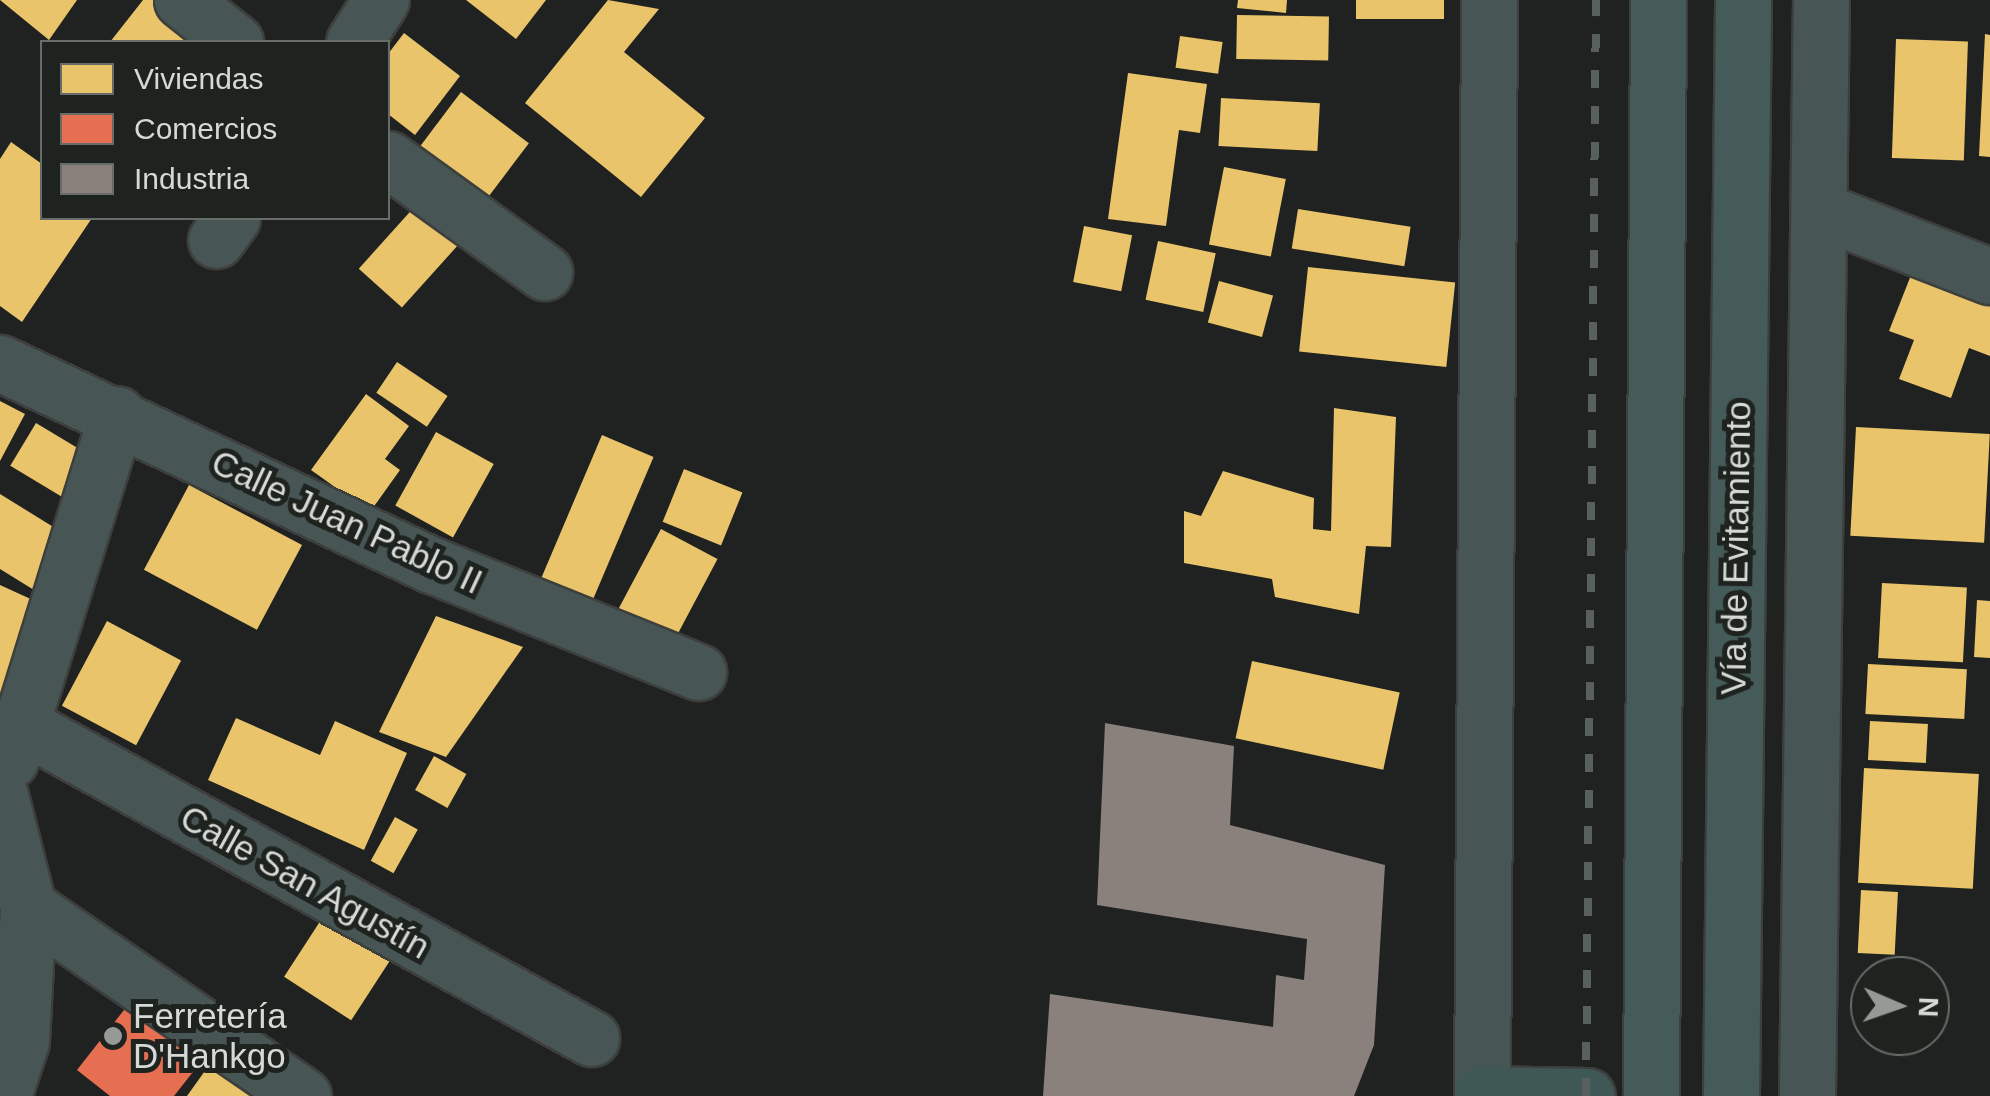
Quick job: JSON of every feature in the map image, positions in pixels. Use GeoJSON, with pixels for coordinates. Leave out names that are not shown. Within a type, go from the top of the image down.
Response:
{"type":"FeatureCollection","features":[{"type":"Feature","properties":{"kind":"highway"},"geometry":{"type":"LineString","coordinates":[[1651,1096],[1658,0]]}},
{"type":"Feature","properties":{"kind":"highway","name":"Vía de Evitamiento"},"geometry":{"type":"LineString","coordinates":[[1731,1096],[1744,0]]}},
{"type":"Feature","properties":{"kind":"main road"},"geometry":{"type":"LineString","coordinates":[[1482,1095],[1587,1096]]}},
{"type":"Feature","properties":{"kind":"street"},"geometry":{"type":"LineString","coordinates":[[182,0],[232,40]]}},
{"type":"Feature","properties":{"kind":"street"},"geometry":{"type":"LineString","coordinates":[[355,40],[381,0]]}},
{"type":"Feature","properties":{"kind":"street"},"geometry":{"type":"LineString","coordinates":[[1482,1095],[1489,968],[1489,0]]}},
{"type":"Feature","properties":{"kind":"street"},"geometry":{"type":"LineString","coordinates":[[1807,1096],[1822,211],[1821,0]]}},
{"type":"Feature","properties":{"kind":"street"},"geometry":{"type":"LineString","coordinates":[[390,160],[544,272]]}},
{"type":"Feature","properties":{"kind":"street"},"geometry":{"type":"LineString","coordinates":[[1822,211],[1990,276]]}},
{"type":"Feature","properties":{"kind":"street","name":"Calle Juan Pablo II"},"geometry":{"type":"LineString","coordinates":[[0,363],[116,414],[432,566],[698,672]]}},
{"type":"Feature","properties":{"kind":"street"},"geometry":{"type":"LineString","coordinates":[[2,1096],[20,1041],[28,907],[0,796],[116,414]]}},
{"type":"Feature","properties":{"kind":"street","name":"Calle San Agustín"},"geometry":{"type":"LineString","coordinates":[[20,724],[592,1038]]}},
{"type":"Feature","properties":{"kind":"street"},"geometry":{"type":"LineString","coordinates":[[28,907],[303,1096]]}},
{"type":"Feature","properties":{"kind":"building: Viviendas"},"geometry":{"type":"Polygon","coordinates":[[[0,0],[77,0],[49,40],[0,0]]]}},
{"type":"Feature","properties":{"kind":"building: Viviendas"},"geometry":{"type":"Polygon","coordinates":[[[143,0],[162,0],[200,31],[193,40],[112,40],[143,0]]]}},
{"type":"Feature","properties":{"kind":"building: Viviendas"},"geometry":{"type":"Polygon","coordinates":[[[466,0],[546,0],[516,39],[466,0]]]}},
{"type":"Feature","properties":{"kind":"building: Viviendas"},"geometry":{"type":"Polygon","coordinates":[[[608,0],[659,9],[624,52],[705,118],[641,197],[525,103],[608,0]]]}},
{"type":"Feature","properties":{"kind":"building: Viviendas"},"geometry":{"type":"Polygon","coordinates":[[[1238,0],[1287,0],[1286,13],[1237,8],[1238,0]]]}},
{"type":"Feature","properties":{"kind":"building: Viviendas"},"geometry":{"type":"Polygon","coordinates":[[[1356,0],[1444,0],[1444,19],[1356,19],[1356,0]]]}},
{"type":"Feature","properties":{"kind":"building: Viviendas"},"geometry":{"type":"Polygon","coordinates":[[[1237,15],[1329,17],[1328,61],[1236,59],[1237,15]]]}},
{"type":"Feature","properties":{"kind":"building: Viviendas"},"geometry":{"type":"Polygon","coordinates":[[[404,33],[460,76],[415,135],[390,116],[390,51],[404,33]]]}},
{"type":"Feature","properties":{"kind":"building: Viviendas"},"geometry":{"type":"Polygon","coordinates":[[[1985,34],[1990,35],[1990,157],[1979,156],[1985,34]]]}},
{"type":"Feature","properties":{"kind":"building: Viviendas"},"geometry":{"type":"Polygon","coordinates":[[[1180,36],[1223,42],[1218,74],[1176,68],[1180,36]]]}},
{"type":"Feature","properties":{"kind":"building: Viviendas"},"geometry":{"type":"Polygon","coordinates":[[[1896,39],[1968,42],[1964,160],[1892,158],[1896,39]]]}},
{"type":"Feature","properties":{"kind":"building: Viviendas"},"geometry":{"type":"Polygon","coordinates":[[[1128,73],[1207,84],[1200,133],[1179,130],[1166,226],[1108,219],[1128,73]]]}},
{"type":"Feature","properties":{"kind":"building: Viviendas"},"geometry":{"type":"Polygon","coordinates":[[[461,92],[529,143],[486,200],[418,149],[461,92]]]}},
{"type":"Feature","properties":{"kind":"building: Viviendas"},"geometry":{"type":"Polygon","coordinates":[[[1221,98],[1320,103],[1317,151],[1218,146],[1221,98]]]}},
{"type":"Feature","properties":{"kind":"building: Viviendas"},"geometry":{"type":"Polygon","coordinates":[[[11,142],[40,163],[40,220],[91,220],[22,322],[0,306],[0,159],[11,142]]]}},
{"type":"Feature","properties":{"kind":"building: Viviendas"},"geometry":{"type":"Polygon","coordinates":[[[1224,167],[1286,179],[1271,257],[1209,245],[1224,167]]]}},
{"type":"Feature","properties":{"kind":"building: Viviendas"},"geometry":{"type":"Polygon","coordinates":[[[417,204],[460,243],[402,307],[359,269],[417,204]]]}},
{"type":"Feature","properties":{"kind":"building: Viviendas"},"geometry":{"type":"Polygon","coordinates":[[[1298,209],[1411,227],[1404,266],[1292,249],[1298,209]]]}},
{"type":"Feature","properties":{"kind":"building: Viviendas"},"geometry":{"type":"Polygon","coordinates":[[[1084,226],[1132,235],[1121,291],[1073,282],[1084,226]]]}},
{"type":"Feature","properties":{"kind":"building: Viviendas"},"geometry":{"type":"Polygon","coordinates":[[[1158,241],[1216,253],[1203,312],[1146,300],[1158,241]]]}},
{"type":"Feature","properties":{"kind":"building: Viviendas"},"geometry":{"type":"Polygon","coordinates":[[[1308,267],[1455,282],[1446,367],[1299,352],[1308,267]]]}},
{"type":"Feature","properties":{"kind":"building: Viviendas"},"geometry":{"type":"Polygon","coordinates":[[[1913,270],[1990,300],[1990,356],[1969,348],[1951,398],[1899,379],[1914,340],[1889,331],[1913,270]]]}},
{"type":"Feature","properties":{"kind":"building: Viviendas"},"geometry":{"type":"Polygon","coordinates":[[[1219,281],[1273,295],[1262,337],[1208,323],[1219,281]]]}},
{"type":"Feature","properties":{"kind":"building: Viviendas"},"geometry":{"type":"Polygon","coordinates":[[[397,362],[448,396],[427,427],[376,393],[397,362]]]}},
{"type":"Feature","properties":{"kind":"building: Viviendas"},"geometry":{"type":"Polygon","coordinates":[[[366,394],[409,426],[385,459],[400,470],[370,512],[311,470],[366,394]]]}},
{"type":"Feature","properties":{"kind":"building: Viviendas"},"geometry":{"type":"Polygon","coordinates":[[[0,401],[25,414],[0,461],[0,401]]]}},
{"type":"Feature","properties":{"kind":"building: Viviendas"},"geometry":{"type":"Polygon","coordinates":[[[1334,408],[1396,417],[1391,547],[1366,546],[1359,614],[1275,597],[1272,579],[1184,563],[1184,511],[1201,516],[1223,471],[1314,498],[1313,529],[1331,531],[1334,408]]]}},
{"type":"Feature","properties":{"kind":"building: Viviendas"},"geometry":{"type":"Polygon","coordinates":[[[36,423],[93,457],[67,500],[10,466],[36,423]]]}},
{"type":"Feature","properties":{"kind":"building: Viviendas"},"geometry":{"type":"Polygon","coordinates":[[[1856,427],[1990,434],[1984,543],[1850,536],[1856,427]]]}},
{"type":"Feature","properties":{"kind":"building: Viviendas"},"geometry":{"type":"Polygon","coordinates":[[[436,432],[494,464],[453,537],[395,505],[436,432]]]}},
{"type":"Feature","properties":{"kind":"building: Viviendas"},"geometry":{"type":"Polygon","coordinates":[[[602,435],[654,457],[588,611],[537,589],[602,435]]]}},
{"type":"Feature","properties":{"kind":"building: Viviendas"},"geometry":{"type":"Polygon","coordinates":[[[684,469],[742,493],[721,545],[663,522],[684,469]]]}},
{"type":"Feature","properties":{"kind":"building: Viviendas"},"geometry":{"type":"Polygon","coordinates":[[[189,485],[302,545],[257,630],[144,570],[189,485]]]}},
{"type":"Feature","properties":{"kind":"building: Viviendas"},"geometry":{"type":"Polygon","coordinates":[[[0,494],[68,536],[34,590],[0,569],[0,494]]]}},
{"type":"Feature","properties":{"kind":"building: Viviendas"},"geometry":{"type":"Polygon","coordinates":[[[661,529],[718,559],[666,656],[609,626],[661,529]]]}},
{"type":"Feature","properties":{"kind":"building: Viviendas"},"geometry":{"type":"Polygon","coordinates":[[[1882,583],[1967,587],[1963,662],[1878,658],[1882,583]]]}},
{"type":"Feature","properties":{"kind":"building: Viviendas"},"geometry":{"type":"Polygon","coordinates":[[[0,585],[46,606],[0,712],[0,585]]]}},
{"type":"Feature","properties":{"kind":"building: Viviendas"},"geometry":{"type":"Polygon","coordinates":[[[1977,600],[1990,601],[1990,658],[1974,657],[1977,600]]]}},
{"type":"Feature","properties":{"kind":"building: Viviendas"},"geometry":{"type":"Polygon","coordinates":[[[436,616],[523,647],[446,757],[379,732],[436,616]]]}},
{"type":"Feature","properties":{"kind":"building: Viviendas"},"geometry":{"type":"Polygon","coordinates":[[[107,621],[181,660],[136,745],[62,706],[107,621]]]}},
{"type":"Feature","properties":{"kind":"building: Viviendas"},"geometry":{"type":"Polygon","coordinates":[[[1252,661],[1400,692],[1383,770],[1236,738],[1252,661]]]}},
{"type":"Feature","properties":{"kind":"building: Viviendas"},"geometry":{"type":"Polygon","coordinates":[[[1868,664],[1967,669],[1964,719],[1865,714],[1868,664]]]}},
{"type":"Feature","properties":{"kind":"building: Viviendas"},"geometry":{"type":"Polygon","coordinates":[[[236,718],[320,755],[335,721],[407,753],[364,850],[208,780],[236,718]]]}},
{"type":"Feature","properties":{"kind":"building: Viviendas"},"geometry":{"type":"Polygon","coordinates":[[[1870,721],[1928,724],[1926,763],[1868,760],[1870,721]]]}},
{"type":"Feature","properties":{"kind":"building: Viviendas"},"geometry":{"type":"Polygon","coordinates":[[[434,756],[466,774],[447,808],[415,790],[434,756]]]}},
{"type":"Feature","properties":{"kind":"building: Viviendas"},"geometry":{"type":"Polygon","coordinates":[[[1864,768],[1979,774],[1973,889],[1858,883],[1864,768]]]}},
{"type":"Feature","properties":{"kind":"building: Viviendas"},"geometry":{"type":"Polygon","coordinates":[[[395,817],[418,830],[393,873],[371,861],[395,817]]]}},
{"type":"Feature","properties":{"kind":"building: Viviendas"},"geometry":{"type":"Polygon","coordinates":[[[1861,890],[1898,892],[1895,955],[1858,953],[1861,890]]]}},
{"type":"Feature","properties":{"kind":"building: Viviendas"},"geometry":{"type":"Polygon","coordinates":[[[332,903],[399,947],[351,1020],[284,977],[332,903]]]}},
{"type":"Feature","properties":{"kind":"building: Viviendas"},"geometry":{"type":"Polygon","coordinates":[[[217,1054],[255,1096],[187,1096],[217,1054]]]}},
{"type":"Feature","properties":{"kind":"building: Comercios"},"geometry":{"type":"Polygon","coordinates":[[[131,1001],[204,1058],[174,1096],[110,1096],[77,1070],[131,1001]]]}},
{"type":"Feature","properties":{"kind":"building: Industria"},"geometry":{"type":"Polygon","coordinates":[[[1105,723],[1234,746],[1230,825],[1385,865],[1374,1045],[1354,1096],[1043,1096],[1050,994],[1273,1027],[1276,975],[1304,980],[1307,939],[1097,905],[1105,723]]]}},
{"type":"Feature","properties":{"kind":"railway"},"geometry":{"type":"LineString","coordinates":[[1586,1096],[1596,0]]}},
{"type":"Feature","properties":{"kind":"place","name":"Ferretería D'Hankgo"},"geometry":{"type":"Point","coordinates":[113,1036]}}]}
